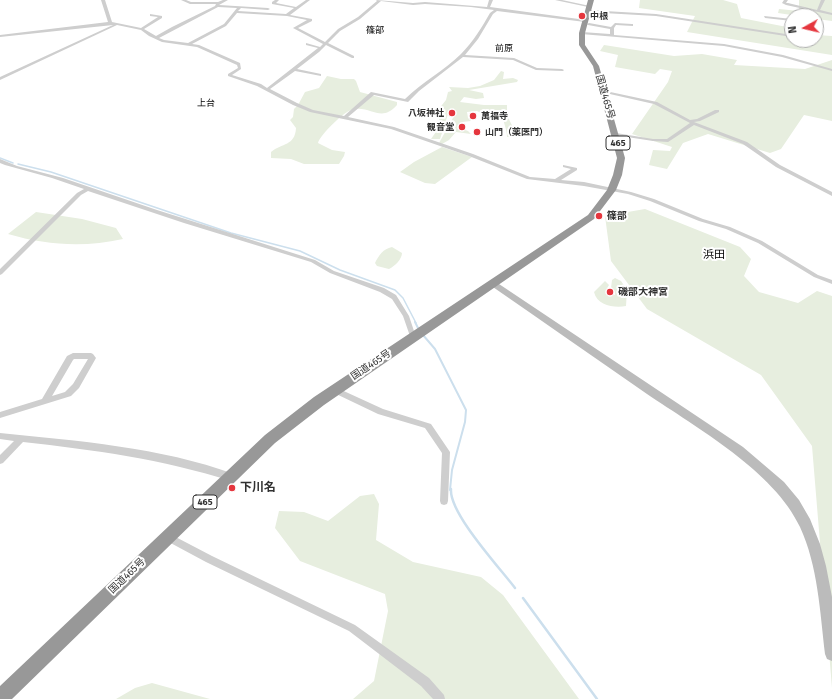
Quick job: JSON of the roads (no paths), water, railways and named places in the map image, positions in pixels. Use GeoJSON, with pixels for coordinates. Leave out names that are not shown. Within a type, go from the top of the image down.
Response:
{"type":"FeatureCollection","features":[{"type":"Feature","properties":{"kind":"highway","name":"国道465号"},"geometry":{"type":"LineString","coordinates":[[0,698],[270,439],[336,390],[590,216],[613,190],[620,172],[621,158],[616,134],[596,66],[582,45],[582,33],[587,22],[589,6]]}},
{"type":"Feature","properties":{"kind":"street"},"geometry":{"type":"LineString","coordinates":[[103,0],[110,23]]}},
{"type":"Feature","properties":{"kind":"street"},"geometry":{"type":"LineString","coordinates":[[183,0],[190,3],[218,6],[268,9]]}},
{"type":"Feature","properties":{"kind":"street"},"geometry":{"type":"LineString","coordinates":[[156,38],[218,6],[226,0]]}},
{"type":"Feature","properties":{"kind":"street"},"geometry":{"type":"LineString","coordinates":[[277,0],[273,3],[298,8]]}},
{"type":"Feature","properties":{"kind":"street"},"geometry":{"type":"LineString","coordinates":[[287,15],[308,0]]}},
{"type":"Feature","properties":{"kind":"street"},"geometry":{"type":"LineString","coordinates":[[268,89],[321,48],[339,30],[359,18],[379,0],[497,9],[587,22],[612,28]]}},
{"type":"Feature","properties":{"kind":"street"},"geometry":{"type":"LineString","coordinates":[[398,2],[403,0]]}},
{"type":"Feature","properties":{"kind":"street"},"geometry":{"type":"LineString","coordinates":[[442,4],[446,0]]}},
{"type":"Feature","properties":{"kind":"street"},"geometry":{"type":"LineString","coordinates":[[488,8],[491,0]]}},
{"type":"Feature","properties":{"kind":"street"},"geometry":{"type":"LineString","coordinates":[[557,0],[784,35]]}},
{"type":"Feature","properties":{"kind":"street"},"geometry":{"type":"LineString","coordinates":[[777,0],[808,8]]}},
{"type":"Feature","properties":{"kind":"street"},"geometry":{"type":"LineString","coordinates":[[189,44],[222,27],[230,21],[240,7]]}},
{"type":"Feature","properties":{"kind":"street"},"geometry":{"type":"LineString","coordinates":[[346,117],[373,93],[406,101],[419,88],[462,56],[492,13],[497,9]]}},
{"type":"Feature","properties":{"kind":"street"},"geometry":{"type":"LineString","coordinates":[[235,12],[287,15],[311,20],[295,28],[353,57]]}},
{"type":"Feature","properties":{"kind":"street"},"geometry":{"type":"LineString","coordinates":[[142,29],[161,17],[151,15]]}},
{"type":"Feature","properties":{"kind":"street"},"geometry":{"type":"LineString","coordinates":[[765,17],[784,19]]}},
{"type":"Feature","properties":{"kind":"street"},"geometry":{"type":"LineString","coordinates":[[0,36],[110,23],[142,29],[156,38],[173,43],[189,44],[204,48],[239,64],[240,68],[229,75],[268,89],[295,104],[312,111],[346,117],[406,132],[528,178],[557,180],[613,190],[652,200],[701,220],[728,228],[760,242],[816,276],[832,282]]}},
{"type":"Feature","properties":{"kind":"street"},"geometry":{"type":"LineString","coordinates":[[612,35],[612,28],[616,24],[632,25]]}},
{"type":"Feature","properties":{"kind":"street"},"geometry":{"type":"LineString","coordinates":[[0,79],[115,25]]}},
{"type":"Feature","properties":{"kind":"street"},"geometry":{"type":"LineString","coordinates":[[582,33],[724,45],[783,56],[832,70]]}},
{"type":"Feature","properties":{"kind":"street"},"geometry":{"type":"LineString","coordinates":[[307,44],[321,48]]}},
{"type":"Feature","properties":{"kind":"street"},"geometry":{"type":"LineString","coordinates":[[462,56],[514,59],[536,69],[562,70]]}},
{"type":"Feature","properties":{"kind":"street"},"geometry":{"type":"LineString","coordinates":[[293,69],[320,75]]}},
{"type":"Feature","properties":{"kind":"street"},"geometry":{"type":"LineString","coordinates":[[603,91],[655,103],[692,122],[745,143],[778,166],[832,194]]}},
{"type":"Feature","properties":{"kind":"street"},"geometry":{"type":"LineString","coordinates":[[616,134],[668,141],[692,122],[717,111]]}},
{"type":"Feature","properties":{"kind":"street"},"geometry":{"type":"LineString","coordinates":[[1,162],[11,166],[48,174],[149,210],[313,261],[332,272],[382,290],[394,297],[417,334]]}},
{"type":"Feature","properties":{"kind":"street"},"geometry":{"type":"LineString","coordinates":[[557,180],[575,169],[565,166]]}},
{"type":"Feature","properties":{"kind":"street"},"geometry":{"type":"LineString","coordinates":[[0,273],[79,194],[87,189]]}},
{"type":"Feature","properties":{"kind":"street"},"geometry":{"type":"LineString","coordinates":[[493,283],[739,451],[762,468],[781,487],[798,509],[814,543],[824,588],[832,654]]}},
{"type":"Feature","properties":{"kind":"street"},"geometry":{"type":"LineString","coordinates":[[0,415],[68,394],[76,386],[92,358],[91,356],[73,356],[70,358],[45,401]]}},
{"type":"Feature","properties":{"kind":"street"},"geometry":{"type":"LineString","coordinates":[[336,390],[381,412],[428,426],[446,452],[444,500]]}},
{"type":"Feature","properties":{"kind":"street"},"geometry":{"type":"LineString","coordinates":[[0,436],[94,447],[168,460],[199,466],[230,477]]}},
{"type":"Feature","properties":{"kind":"street"},"geometry":{"type":"LineString","coordinates":[[0,460],[22,438]]}},
{"type":"Feature","properties":{"kind":"street"},"geometry":{"type":"LineString","coordinates":[[168,536],[209,559],[352,628],[424,682],[440,699]]}},
{"type":"Feature","properties":{"kind":"waterway"},"geometry":{"type":"LineString","coordinates":[[0,158],[13,163]]}},
{"type":"Feature","properties":{"kind":"waterway"},"geometry":{"type":"LineString","coordinates":[[18,164],[51,172],[231,233],[300,251],[340,270],[395,290],[403,298],[416,323]]}},
{"type":"Feature","properties":{"kind":"waterway"},"geometry":{"type":"LineString","coordinates":[[415,322],[419,330]]}},
{"type":"Feature","properties":{"kind":"waterway"},"geometry":{"type":"LineString","coordinates":[[423,335],[435,349],[466,410],[465,422],[452,470],[450,490]]}},
{"type":"Feature","properties":{"kind":"waterway"},"geometry":{"type":"LineString","coordinates":[[451,489],[458,512],[466,525],[476,540],[515,588]]}},
{"type":"Feature","properties":{"kind":"waterway"},"geometry":{"type":"LineString","coordinates":[[523,598],[597,699]]}},
{"type":"Feature","properties":{"kind":"place","name":"中根"},"geometry":{"type":"Point","coordinates":[582,16]}},
{"type":"Feature","properties":{"kind":"place","name":"八坂神社"},"geometry":{"type":"Point","coordinates":[452,113]}},
{"type":"Feature","properties":{"kind":"place","name":"萬福寺"},"geometry":{"type":"Point","coordinates":[473,116]}},
{"type":"Feature","properties":{"kind":"place","name":"観音堂"},"geometry":{"type":"Point","coordinates":[462,127]}},
{"type":"Feature","properties":{"kind":"place","name":"山門（薬医門）"},"geometry":{"type":"Point","coordinates":[477,132]}},
{"type":"Feature","properties":{"kind":"place","name":"篠部"},"geometry":{"type":"Point","coordinates":[599,216]}},
{"type":"Feature","properties":{"kind":"place","name":"磯部大神宮"},"geometry":{"type":"Point","coordinates":[610,292]}},
{"type":"Feature","properties":{"kind":"place","name":"下川名"},"geometry":{"type":"Point","coordinates":[232,488]}},
{"type":"Feature","properties":{"kind":"district","name":"篠部"},"geometry":{"type":"Point","coordinates":[375,30]}},
{"type":"Feature","properties":{"kind":"district","name":"前原"},"geometry":{"type":"Point","coordinates":[504,48]}},
{"type":"Feature","properties":{"kind":"district","name":"上台"},"geometry":{"type":"Point","coordinates":[206,103]}},
{"type":"Feature","properties":{"kind":"district","name":"浜田"},"geometry":{"type":"Point","coordinates":[714,255]}}]}
